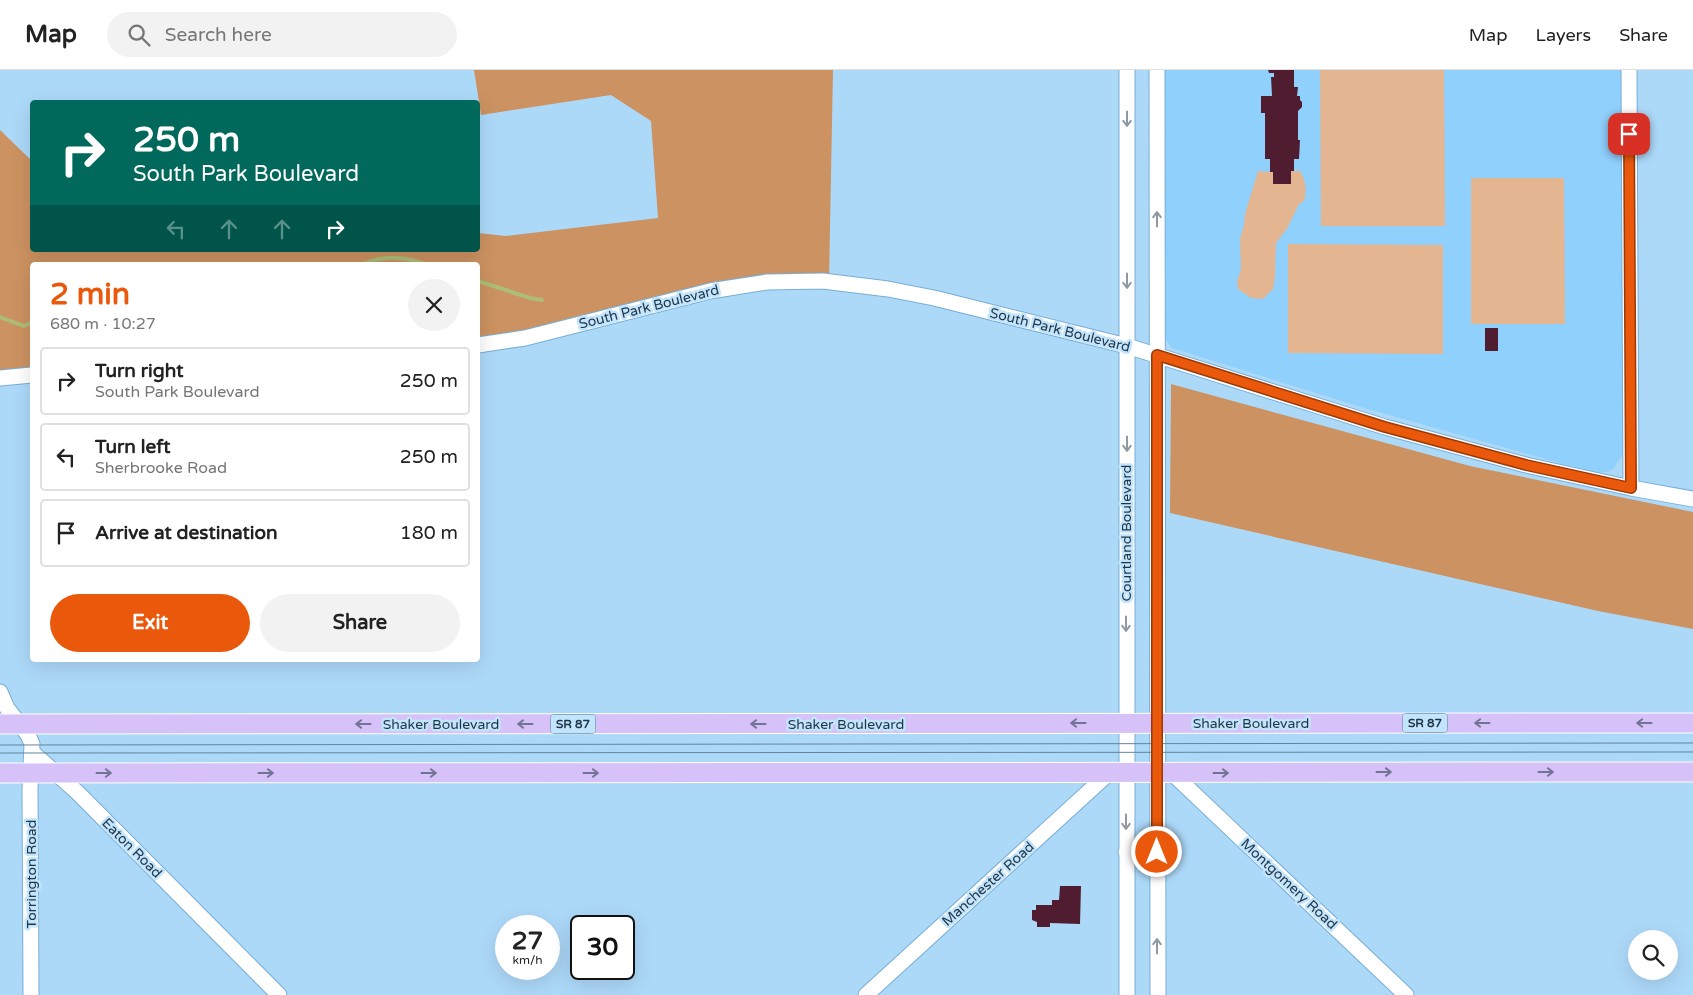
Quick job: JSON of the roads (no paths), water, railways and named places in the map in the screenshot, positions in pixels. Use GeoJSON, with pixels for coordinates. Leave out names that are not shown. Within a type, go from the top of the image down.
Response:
{"type":"FeatureCollection","features":[{"type":"Feature","properties":{"kind":"main road","name":"Shaker Boulevard"},"geometry":{"type":"LineString","coordinates":[[0,724],[1693,723]]}},
{"type":"Feature","properties":{"kind":"main road"},"geometry":{"type":"LineString","coordinates":[[0,773],[1693,772]]}},
{"type":"Feature","properties":{"kind":"street","name":"Courtland Boulevard"},"geometry":{"type":"LineString","coordinates":[[1127,70],[1126,723],[1118,773],[1126,852],[1127,995]]}},
{"type":"Feature","properties":{"kind":"street"},"geometry":{"type":"LineString","coordinates":[[1157,70],[1156,723],[1164,773],[1157,852],[1158,995]]}},
{"type":"Feature","properties":{"kind":"street"},"geometry":{"type":"LineString","coordinates":[[1628,70],[1631,488]]}},
{"type":"Feature","properties":{"kind":"street","name":"South Park Boulevard"},"geometry":{"type":"LineString","coordinates":[[480,345],[525,338],[710,291],[767,282],[823,281],[888,289],[934,298],[1127,346],[1385,427],[1526,465],[1631,488],[1693,499]]}},
{"type":"Feature","properties":{"kind":"street"},"geometry":{"type":"LineString","coordinates":[[0,378],[30,375]]}},
{"type":"Feature","properties":{"kind":"street","name":"Eaton Road"},"geometry":{"type":"LineString","coordinates":[[0,692],[7,708],[31,740],[32,752],[77,792],[279,995]]}},
{"type":"Feature","properties":{"kind":"street","name":"Torrington Road"},"geometry":{"type":"LineString","coordinates":[[31,995],[32,752]]}},
{"type":"Feature","properties":{"kind":"street","name":"Manchester Road"},"geometry":{"type":"LineString","coordinates":[[866,995],[1118,773]]}},
{"type":"Feature","properties":{"kind":"street","name":"Montgomery Road"},"geometry":{"type":"LineString","coordinates":[[1164,773],[1406,995]]}},
{"type":"Feature","properties":{"kind":"street"},"geometry":{"type":"LineString","coordinates":[[1126,852],[1157,852]]}},
{"type":"Feature","properties":{"kind":"waterway"},"geometry":{"type":"LineString","coordinates":[[370,262],[387,258],[418,262]]}},
{"type":"Feature","properties":{"kind":"waterway"},"geometry":{"type":"LineString","coordinates":[[480,282],[542,300]]}},
{"type":"Feature","properties":{"kind":"waterway"},"geometry":{"type":"LineString","coordinates":[[0,317],[24,326],[30,323]]}},
{"type":"Feature","properties":{"kind":"tram line"},"geometry":{"type":"LineString","coordinates":[[0,745],[1693,743]]}},
{"type":"Feature","properties":{"kind":"tram line"},"geometry":{"type":"LineString","coordinates":[[0,753],[1693,752]]}}]}
